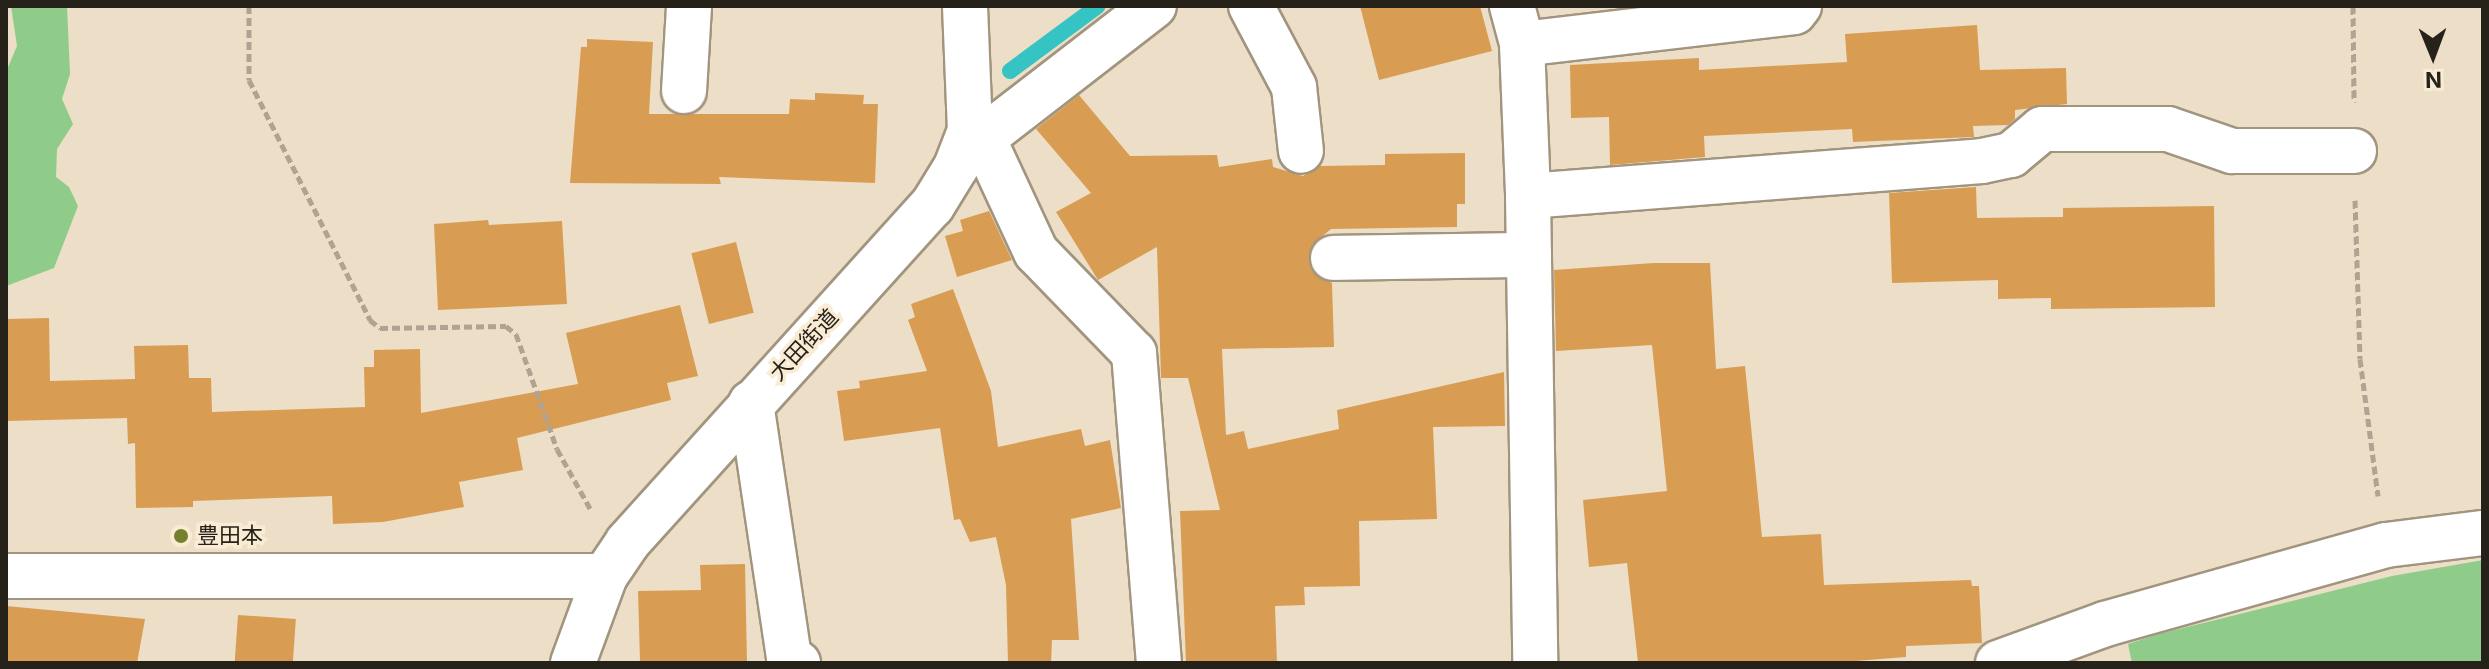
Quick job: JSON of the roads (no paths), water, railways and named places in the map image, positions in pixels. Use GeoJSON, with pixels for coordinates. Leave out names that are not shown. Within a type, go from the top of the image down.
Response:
{"type":"FeatureCollection","features":[{"type":"Feature","properties":{"kind":"street"},"geometry":{"type":"LineString","coordinates":[[684,91],[689,6]]}},
{"type":"Feature","properties":{"kind":"street","name":"大田街道"},"geometry":{"type":"LineString","coordinates":[[573,663],[616,559],[751,403],[932,206],[976,135],[965,6]]}},
{"type":"Feature","properties":{"kind":"street"},"geometry":{"type":"LineString","coordinates":[[1154,6],[976,135],[1036,252],[1134,353],[1159,663]]}},
{"type":"Feature","properties":{"kind":"street"},"geometry":{"type":"LineString","coordinates":[[1251,6],[1294,87],[1301,151]]}},
{"type":"Feature","properties":{"kind":"street"},"geometry":{"type":"LineString","coordinates":[[1535,663],[1528,196],[1517,25],[1794,12],[1799,6]]}},
{"type":"Feature","properties":{"kind":"street"},"geometry":{"type":"LineString","coordinates":[[1528,196],[1982,161],[2011,155],[2042,129],[2168,129],[2232,151],[2354,151]]}},
{"type":"Feature","properties":{"kind":"street"},"geometry":{"type":"LineString","coordinates":[[1333,258],[1529,255]]}},
{"type":"Feature","properties":{"kind":"street"},"geometry":{"type":"LineString","coordinates":[[751,403],[789,657],[798,663]]}},
{"type":"Feature","properties":{"kind":"street"},"geometry":{"type":"LineString","coordinates":[[1998,663],[2105,624],[2386,545],[2483,533]]}},
{"type":"Feature","properties":{"kind":"street"},"geometry":{"type":"LineString","coordinates":[[6,576],[616,559]]}},
{"type":"Feature","properties":{"kind":"waterway"},"geometry":{"type":"LineString","coordinates":[[1010,71],[1098,6]]}},
{"type":"Feature","properties":{"kind":"place","name":"豊田本"},"geometry":{"type":"Point","coordinates":[181,536]}}]}
